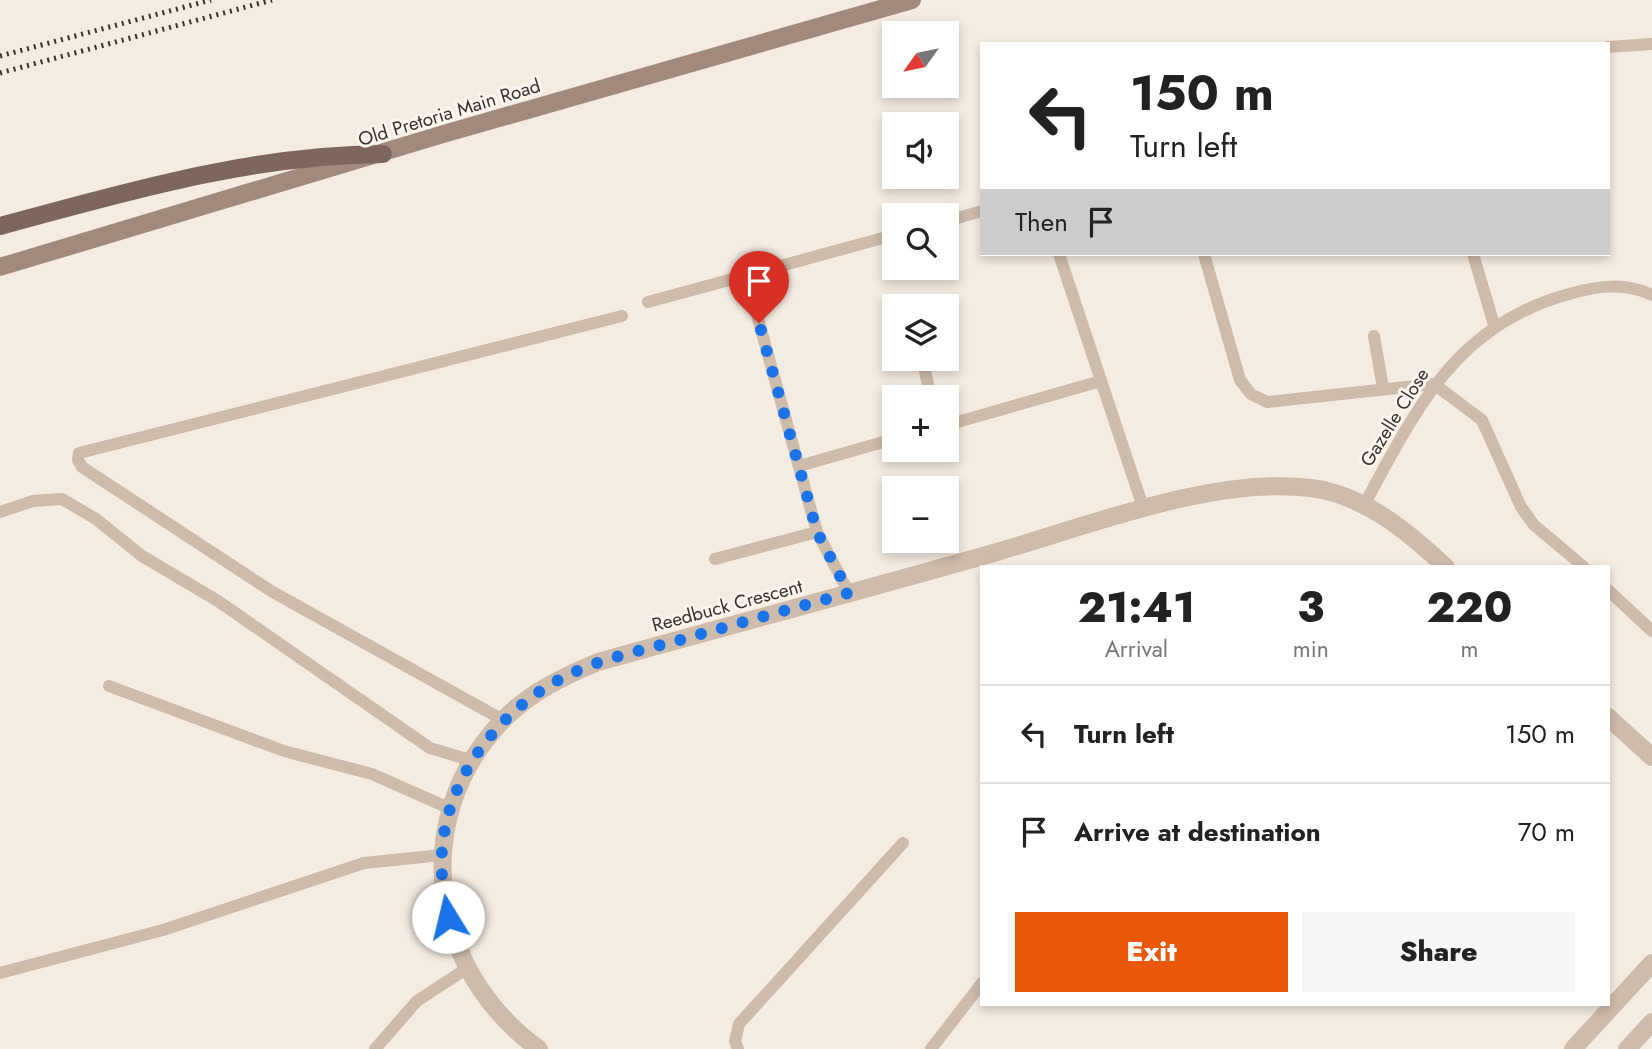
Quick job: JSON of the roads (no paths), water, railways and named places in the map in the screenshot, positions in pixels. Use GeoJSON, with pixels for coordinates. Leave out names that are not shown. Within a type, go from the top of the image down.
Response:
{"type":"FeatureCollection","features":[{"type":"Feature","properties":{"kind":"main road","name":"Old Pretoria Main Road"},"geometry":{"type":"LineString","coordinates":[[0,267],[912,0]]}},
{"type":"Feature","properties":{"kind":"main road"},"geometry":{"type":"LineString","coordinates":[[0,226],[253,163],[322,154],[383,154]]}},
{"type":"Feature","properties":{"kind":"street","name":"Reedbuck Crescent"},"geometry":{"type":"LineString","coordinates":[[539,1049],[496,1012],[467,969],[448,917],[441,873],[451,809],[473,761],[503,720],[551,684],[598,662],[1144,510],[1225,490],[1272,485],[1320,490],[1364,505],[1398,525],[1444,565]]}},
{"type":"Feature","properties":{"kind":"street"},"geometry":{"type":"LineString","coordinates":[[1610,719],[1652,757]]}},
{"type":"Feature","properties":{"kind":"street"},"geometry":{"type":"LineString","coordinates":[[1573,1049],[1652,963]]}},
{"type":"Feature","properties":{"kind":"street"},"geometry":{"type":"LineString","coordinates":[[1628,1049],[1652,1022]]}},
{"type":"Feature","properties":{"kind":"lane"},"geometry":{"type":"LineString","coordinates":[[1610,47],[1652,44]]}},
{"type":"Feature","properties":{"kind":"lane"},"geometry":{"type":"LineString","coordinates":[[959,218],[980,212]]}},
{"type":"Feature","properties":{"kind":"lane"},"geometry":{"type":"LineString","coordinates":[[648,302],[882,238]]}},
{"type":"Feature","properties":{"kind":"lane"},"geometry":{"type":"LineString","coordinates":[[1060,256],[1144,510]]}},
{"type":"Feature","properties":{"kind":"lane"},"geometry":{"type":"LineString","coordinates":[[1205,256],[1240,380],[1251,394],[1267,402],[1434,384],[1482,420],[1521,507],[1534,524],[1582,565]]}},
{"type":"Feature","properties":{"kind":"lane"},"geometry":{"type":"LineString","coordinates":[[1474,256],[1495,328]]}},
{"type":"Feature","properties":{"kind":"lane"},"geometry":{"type":"LineString","coordinates":[[746,275],[817,532],[849,593]]}},
{"type":"Feature","properties":{"kind":"lane","name":"Gazelle Close"},"geometry":{"type":"LineString","coordinates":[[1364,505],[1434,384],[1452,363],[1495,328],[1526,307],[1594,286],[1624,287],[1652,295]]}},
{"type":"Feature","properties":{"kind":"lane"},"geometry":{"type":"LineString","coordinates":[[503,720],[271,591],[82,467],[78,460],[79,453],[622,316]]}},
{"type":"Feature","properties":{"kind":"lane"},"geometry":{"type":"LineString","coordinates":[[1374,336],[1383,388]]}},
{"type":"Feature","properties":{"kind":"lane"},"geometry":{"type":"LineString","coordinates":[[959,422],[1101,381]]}},
{"type":"Feature","properties":{"kind":"lane"},"geometry":{"type":"LineString","coordinates":[[799,466],[882,442]]}},
{"type":"Feature","properties":{"kind":"lane"},"geometry":{"type":"LineString","coordinates":[[0,512],[33,501],[62,499],[96,519],[142,556],[218,601],[430,748],[473,761]]}},
{"type":"Feature","properties":{"kind":"lane"},"geometry":{"type":"LineString","coordinates":[[715,559],[817,532]]}},
{"type":"Feature","properties":{"kind":"lane"},"geometry":{"type":"LineString","coordinates":[[1610,592],[1652,631]]}},
{"type":"Feature","properties":{"kind":"lane"},"geometry":{"type":"LineString","coordinates":[[109,687],[284,751],[372,774],[451,809]]}},
{"type":"Feature","properties":{"kind":"lane"},"geometry":{"type":"LineString","coordinates":[[738,1049],[735,1041],[739,1024],[903,843]]}},
{"type":"Feature","properties":{"kind":"lane"},"geometry":{"type":"LineString","coordinates":[[0,973],[163,930],[364,863],[442,855]]}},
{"type":"Feature","properties":{"kind":"lane"},"geometry":{"type":"LineString","coordinates":[[376,1049],[417,1001],[467,969]]}},
{"type":"Feature","properties":{"kind":"lane"},"geometry":{"type":"LineString","coordinates":[[930,1049],[980,986]]}},
{"type":"Feature","properties":{"kind":"railway"},"geometry":{"type":"LineString","coordinates":[[0,56],[211,0]]}},
{"type":"Feature","properties":{"kind":"railway"},"geometry":{"type":"LineString","coordinates":[[0,73],[272,0]]}}]}
